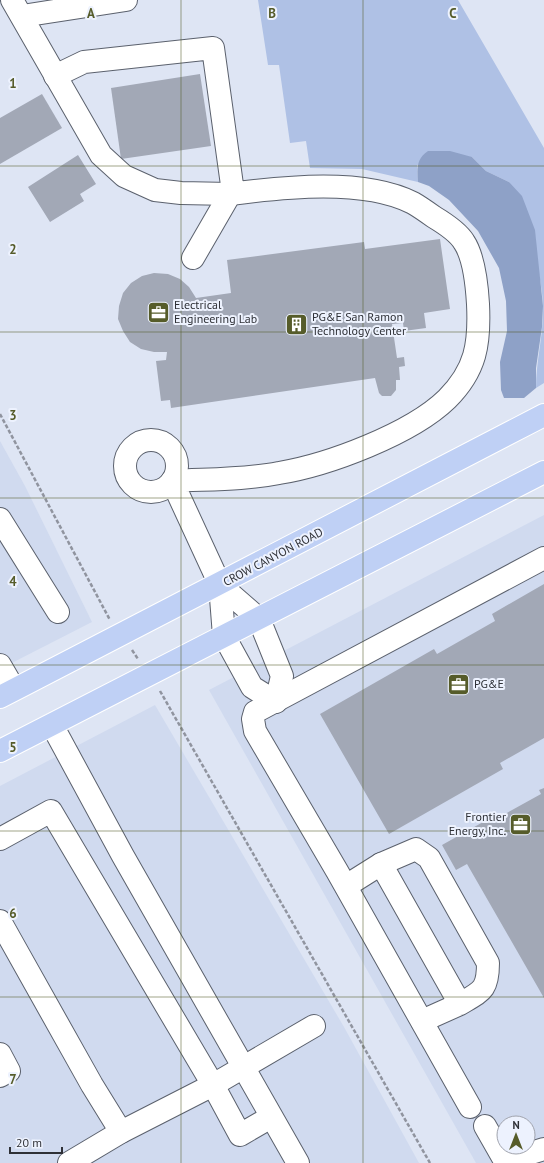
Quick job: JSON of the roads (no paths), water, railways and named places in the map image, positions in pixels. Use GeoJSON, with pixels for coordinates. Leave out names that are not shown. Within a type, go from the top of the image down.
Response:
{"type":"FeatureCollection","features":[{"type":"Feature","properties":{"kind":"main road","name":"CROW CANYON ROAD"},"geometry":{"type":"LineString","coordinates":[[7,693],[114,626],[220,585],[544,415]]}},
{"type":"Feature","properties":{"kind":"main road"},"geometry":{"type":"LineString","coordinates":[[0,751],[544,472]]}},
{"type":"Feature","properties":{"kind":"lane"},"geometry":{"type":"LineString","coordinates":[[126,0],[12,8],[55,76],[101,155],[124,176],[155,190],[180,193],[230,194],[320,186],[372,191],[412,203],[443,222],[464,242],[473,268],[477,293],[479,326],[476,351],[466,376],[447,398],[430,413],[398,432],[360,449],[279,473],[172,481],[220,585],[224,636],[252,687],[276,702]]}},
{"type":"Feature","properties":{"kind":"lane"},"geometry":{"type":"LineString","coordinates":[[55,76],[84,62],[213,48],[232,185],[230,194],[193,258]]}},
{"type":"Feature","properties":{"kind":"lane"},"geometry":{"type":"LineString","coordinates":[[0,519],[58,612]]}},
{"type":"Feature","properties":{"kind":"lane"},"geometry":{"type":"LineString","coordinates":[[470,1106],[346,886],[255,731],[253,719],[255,712],[544,558]]}},
{"type":"Feature","properties":{"kind":"lane"},"geometry":{"type":"LineString","coordinates":[[220,585],[258,619],[282,676],[276,702]]}},
{"type":"Feature","properties":{"kind":"lane"},"geometry":{"type":"LineString","coordinates":[[0,666],[7,693]]}},
{"type":"Feature","properties":{"kind":"lane"},"geometry":{"type":"LineString","coordinates":[[52,725],[123,856],[298,1163]]}},
{"type":"Feature","properties":{"kind":"lane"},"geometry":{"type":"LineString","coordinates":[[0,839],[51,811],[213,1085],[240,1135],[271,1117]]}},
{"type":"Feature","properties":{"kind":"lane"},"geometry":{"type":"LineString","coordinates":[[346,886],[381,864],[416,849],[429,858],[488,963],[488,980],[481,992],[460,1004],[422,1021]]}},
{"type":"Feature","properties":{"kind":"lane"},"geometry":{"type":"LineString","coordinates":[[381,864],[460,1004]]}},
{"type":"Feature","properties":{"kind":"lane"},"geometry":{"type":"LineString","coordinates":[[0,921],[92,1085],[121,1132]]}},
{"type":"Feature","properties":{"kind":"lane"},"geometry":{"type":"LineString","coordinates":[[69,1163],[121,1132],[244,1068],[314,1026]]}},
{"type":"Feature","properties":{"kind":"lane"},"geometry":{"type":"LineString","coordinates":[[0,1054],[10,1071],[0,1076]]}},
{"type":"Feature","properties":{"kind":"lane"},"geometry":{"type":"LineString","coordinates":[[485,1126],[505,1162],[544,1149]]}},
{"type":"Feature","properties":{"kind":"place","name":"Electrical Engineering Lab"},"geometry":{"type":"Point","coordinates":[158,312]}},
{"type":"Feature","properties":{"kind":"place","name":"PG&E San Ramon Technology Center"},"geometry":{"type":"Point","coordinates":[297,324]}},
{"type":"Feature","properties":{"kind":"place","name":"PG&E"},"geometry":{"type":"Point","coordinates":[458,684]}},
{"type":"Feature","properties":{"kind":"place","name":"Frontier Energy, Inc."},"geometry":{"type":"Point","coordinates":[521,824]}}]}
